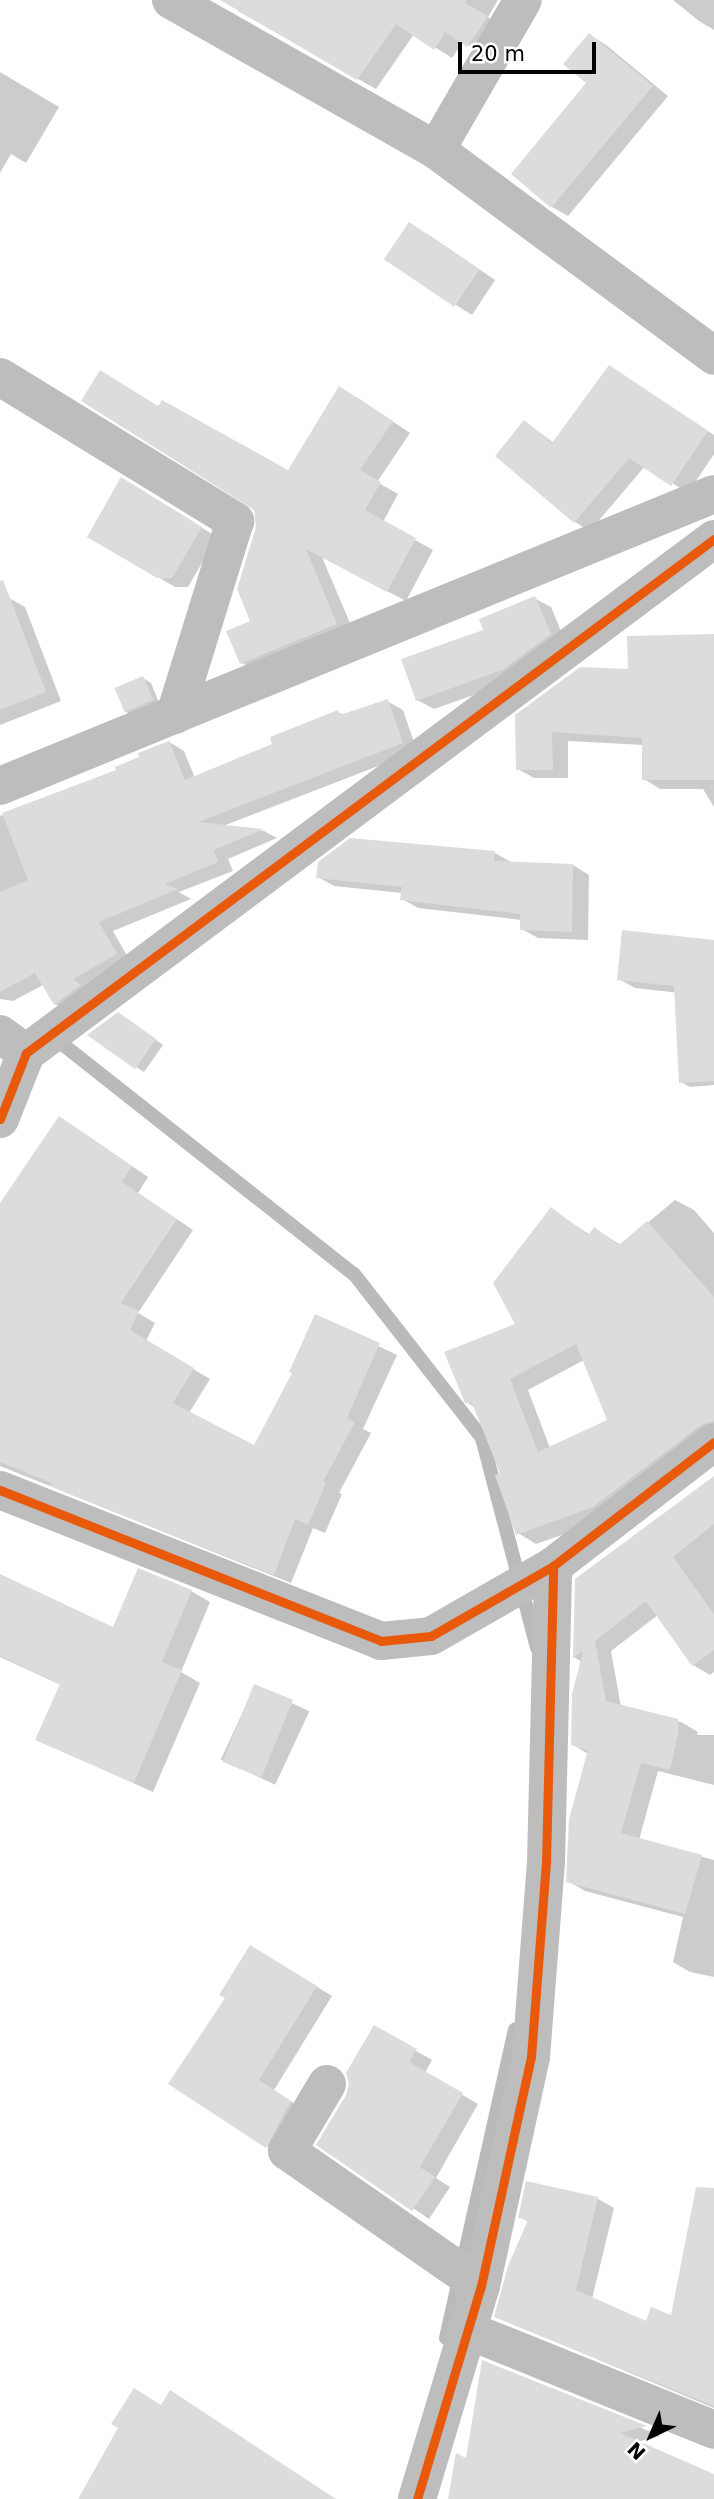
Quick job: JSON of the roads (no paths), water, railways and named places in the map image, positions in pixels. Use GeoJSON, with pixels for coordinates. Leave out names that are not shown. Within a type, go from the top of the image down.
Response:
{"type":"FeatureCollection","features":[{"type":"Feature","properties":{"kind":"street"},"geometry":{"type":"LineString","coordinates":[[436,150],[523,0]]}},
{"type":"Feature","properties":{"kind":"street"},"geometry":{"type":"LineString","coordinates":[[181,2],[436,150],[714,356]]}},
{"type":"Feature","properties":{"kind":"street"},"geometry":{"type":"LineString","coordinates":[[0,377],[236,521],[175,715]]}},
{"type":"Feature","properties":{"kind":"street"},"geometry":{"type":"LineString","coordinates":[[0,786],[714,494]]}},
{"type":"Feature","properties":{"kind":"street"},"geometry":{"type":"LineString","coordinates":[[0,1119],[13,1043],[714,539]]}},
{"type":"Feature","properties":{"kind":"street"},"geometry":{"type":"LineString","coordinates":[[0,1490],[381,1641],[431,1636],[553,1566],[714,1442]]}},
{"type":"Feature","properties":{"kind":"street"},"geometry":{"type":"LineString","coordinates":[[417,2499],[481,2286],[531,2057],[546,1862],[553,1566]]}},
{"type":"Feature","properties":{"kind":"street"},"geometry":{"type":"LineString","coordinates":[[327,2084],[287,2151],[481,2286]]}},
{"type":"Feature","properties":{"kind":"street"},"geometry":{"type":"LineString","coordinates":[[467,2330],[714,2430]]}},
{"type":"Feature","properties":{"kind":"waterway"},"geometry":{"type":"LineString","coordinates":[[50,1041],[61,1043],[354,1274],[482,1438],[537,1648]]}},
{"type":"Feature","properties":{"kind":"waterway"},"geometry":{"type":"LineString","coordinates":[[446,2338],[515,2030]]}}]}
